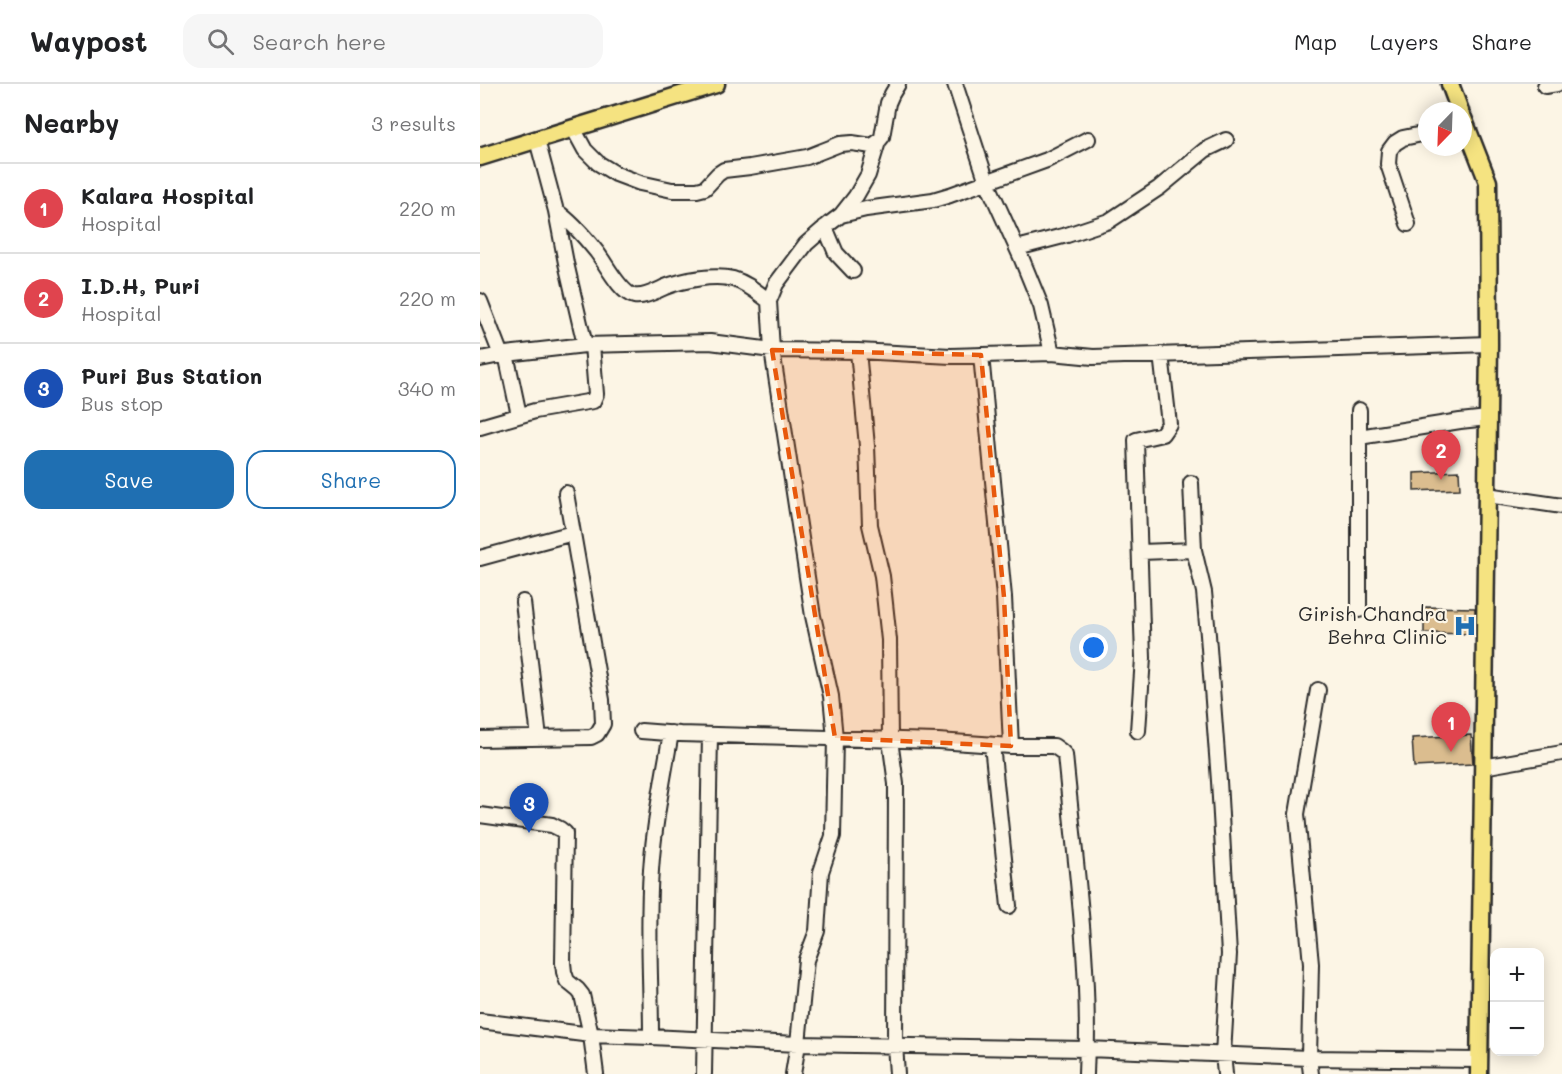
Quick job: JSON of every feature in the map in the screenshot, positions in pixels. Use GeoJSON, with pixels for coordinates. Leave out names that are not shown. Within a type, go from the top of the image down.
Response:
{"type":"FeatureCollection","features":[{"type":"Feature","properties":{"kind":"main road"},"geometry":{"type":"LineString","coordinates":[[480,157],[716,84]]}},
{"type":"Feature","properties":{"kind":"main road"},"geometry":{"type":"LineString","coordinates":[[1450,84],[1456,102]]}},
{"type":"Feature","properties":{"kind":"main road"},"geometry":{"type":"LineString","coordinates":[[1472,142],[1488,182],[1489,344],[1479,1067]]}},
{"type":"Feature","properties":{"kind":"street"},"geometry":{"type":"LineString","coordinates":[[793,1074],[806,960],[817,931],[821,872],[833,836],[835,738],[831,696],[813,616],[772,350],[769,301],[776,284],[806,244],[841,215],[856,196],[868,175],[882,136],[888,103],[898,84]]}},
{"type":"Feature","properties":{"kind":"street"},"geometry":{"type":"LineString","coordinates":[[955,84],[987,182],[1041,306],[1052,353]]}},
{"type":"Feature","properties":{"kind":"street"},"geometry":{"type":"LineString","coordinates":[[573,128],[585,150],[607,169],[640,183],[672,190],[705,188],[724,170],[807,157],[840,144],[872,146],[878,142]]}},
{"type":"Feature","properties":{"kind":"street"},"geometry":{"type":"LineString","coordinates":[[1408,224],[1388,164],[1389,151],[1395,142],[1418,135]]}},
{"type":"Feature","properties":{"kind":"street"},"geometry":{"type":"LineString","coordinates":[[841,215],[866,208],[933,200],[1047,160],[1088,139]]}},
{"type":"Feature","properties":{"kind":"street"},"geometry":{"type":"LineString","coordinates":[[480,427],[519,415],[593,401],[596,394],[588,345],[537,140]]}},
{"type":"Feature","properties":{"kind":"street"},"geometry":{"type":"LineString","coordinates":[[1017,248],[1109,221],[1159,188],[1204,150],[1226,140]]}},
{"type":"Feature","properties":{"kind":"street"},"geometry":{"type":"LineString","coordinates":[[556,211],[578,230],[621,286],[633,296],[640,297],[670,285],[694,280],[722,278],[734,279],[745,284],[769,301]]}},
{"type":"Feature","properties":{"kind":"street"},"geometry":{"type":"LineString","coordinates":[[825,227],[836,252],[854,271]]}},
{"type":"Feature","properties":{"kind":"street"},"geometry":{"type":"LineString","coordinates":[[480,301],[503,354],[519,415]]}},
{"type":"Feature","properties":{"kind":"street"},"geometry":{"type":"LineString","coordinates":[[480,359],[503,354],[588,345],[710,342],[772,350],[858,351],[951,356],[1052,353],[1094,357],[1489,344]]}},
{"type":"Feature","properties":{"kind":"street"},"geometry":{"type":"LineString","coordinates":[[858,351],[867,446],[870,525],[882,576],[889,640],[890,740],[896,784],[895,1045],[897,1074]]}},
{"type":"Feature","properties":{"kind":"street"},"geometry":{"type":"LineString","coordinates":[[1138,730],[1143,658],[1136,440],[1162,434],[1168,424],[1161,354]]}},
{"type":"Feature","properties":{"kind":"street"},"geometry":{"type":"LineString","coordinates":[[981,355],[1004,597],[1011,746]]}},
{"type":"Feature","properties":{"kind":"street"},"geometry":{"type":"LineString","coordinates":[[1359,410],[1359,610]]}},
{"type":"Feature","properties":{"kind":"street"},"geometry":{"type":"LineString","coordinates":[[1359,437],[1488,418]]}},
{"type":"Feature","properties":{"kind":"street"},"geometry":{"type":"LineString","coordinates":[[1191,483],[1194,550],[1204,592],[1208,635],[1228,931],[1229,954],[1223,1054],[1225,1074]]}},
{"type":"Feature","properties":{"kind":"street"},"geometry":{"type":"LineString","coordinates":[[480,740],[591,736],[601,730],[602,700],[596,657],[566,493]]}},
{"type":"Feature","properties":{"kind":"street"},"geometry":{"type":"LineString","coordinates":[[1487,495],[1562,506]]}},
{"type":"Feature","properties":{"kind":"street"},"geometry":{"type":"LineString","coordinates":[[480,558],[573,533]]}},
{"type":"Feature","properties":{"kind":"street"},"geometry":{"type":"LineString","coordinates":[[1141,552],[1194,550]]}},
{"type":"Feature","properties":{"kind":"street"},"geometry":{"type":"LineString","coordinates":[[523,602],[539,738]]}},
{"type":"Feature","properties":{"kind":"street"},"geometry":{"type":"LineString","coordinates":[[1311,1074],[1311,964],[1297,814],[1318,690]]}},
{"type":"Feature","properties":{"kind":"street"},"geometry":{"type":"LineString","coordinates":[[640,731],[1054,747],[1062,750],[1065,755],[1085,974],[1086,1074]]}},
{"type":"Feature","properties":{"kind":"street"},"geometry":{"type":"LineString","coordinates":[[651,1037],[649,904],[651,870],[671,733]]}},
{"type":"Feature","properties":{"kind":"street"},"geometry":{"type":"LineString","coordinates":[[704,1074],[710,735]]}},
{"type":"Feature","properties":{"kind":"street"},"geometry":{"type":"LineString","coordinates":[[992,745],[1009,906]]}},
{"type":"Feature","properties":{"kind":"street"},"geometry":{"type":"LineString","coordinates":[[1483,767],[1562,753]]}},
{"type":"Feature","properties":{"kind":"street"},"geometry":{"type":"LineString","coordinates":[[480,815],[552,825],[565,833],[562,963],[567,981],[582,996],[591,1035],[596,1074]]}},
{"type":"Feature","properties":{"kind":"street"},"geometry":{"type":"LineString","coordinates":[[480,1021],[591,1035],[798,1044],[1087,1048],[1479,1067]]}},
{"type":"Feature","properties":{"kind":"highlighted area"},"geometry":{"type":"Polygon","coordinates":[[[772,350],[981,355],[1004,597],[1011,746],[835,738],[772,350]]]}},
{"type":"Feature","properties":{"kind":"building"},"geometry":{"type":"Polygon","coordinates":[[[1459,471],[1460,489],[1414,491],[1414,473],[1459,471]]]}},
{"type":"Feature","properties":{"kind":"building"},"geometry":{"type":"Polygon","coordinates":[[[1424,607],[1475,608],[1475,634],[1424,633],[1424,607]]]}},
{"type":"Feature","properties":{"kind":"building"},"geometry":{"type":"Polygon","coordinates":[[[1471,735],[1473,764],[1414,767],[1412,738],[1471,735]]]}},
{"type":"Feature","properties":{"kind":"place","name":"I.D.H, Puri"},"geometry":{"type":"Point","coordinates":[1441,480]}},
{"type":"Feature","properties":{"kind":"place","name":"Girish Chandra Behra Clinic"},"geometry":{"type":"Point","coordinates":[1465,626]}},
{"type":"Feature","properties":{"kind":"place","name":"Kalara Hospital"},"geometry":{"type":"Point","coordinates":[1451,752]}},
{"type":"Feature","properties":{"kind":"place","name":"Puri Bus Station"},"geometry":{"type":"Point","coordinates":[529,833]}}]}
